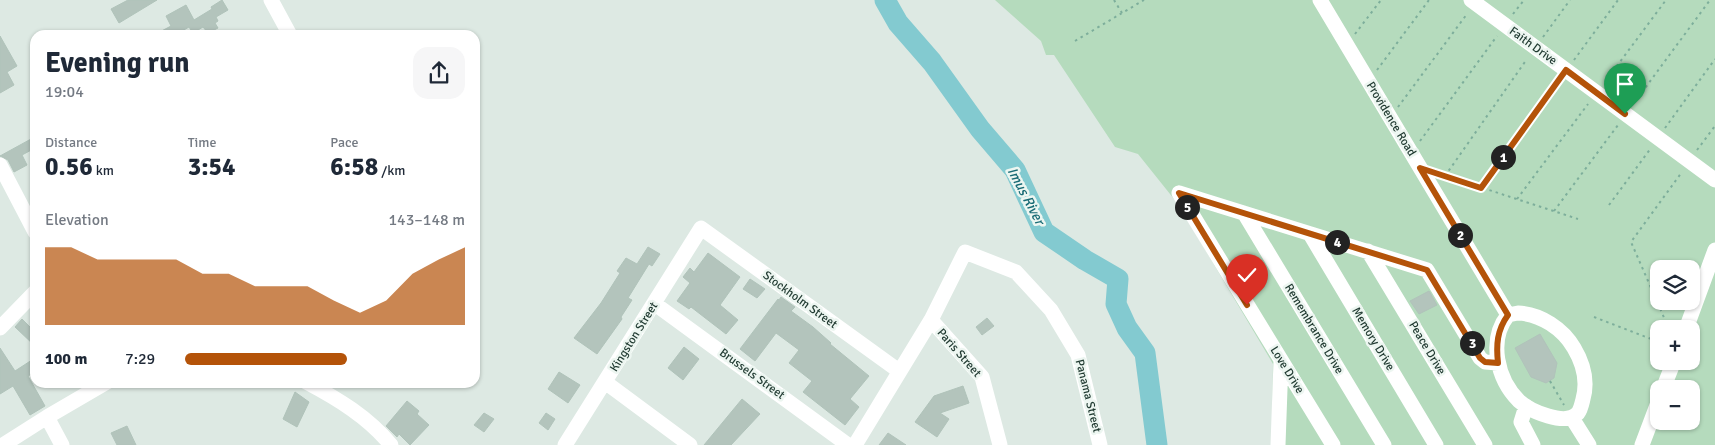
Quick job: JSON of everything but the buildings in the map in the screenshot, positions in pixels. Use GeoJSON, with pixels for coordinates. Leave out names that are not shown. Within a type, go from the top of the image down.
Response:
{"type":"FeatureCollection","features":[{"type":"Feature","properties":{"kind":"street"},"geometry":{"type":"LineString","coordinates":[[271,0],[287,30]]}},
{"type":"Feature","properties":{"kind":"street","name":"Providence Road"},"geometry":{"type":"LineString","coordinates":[[1320,0],[1508,315]]}},
{"type":"Feature","properties":{"kind":"street","name":"Faith Drive"},"geometry":{"type":"LineString","coordinates":[[1473,1],[1715,180]]}},
{"type":"Feature","properties":{"kind":"street"},"geometry":{"type":"LineString","coordinates":[[0,165],[30,222]]}},
{"type":"Feature","properties":{"kind":"street","name":"Love Drive"},"geometry":{"type":"LineString","coordinates":[[1244,213],[1179,193],[1333,445]]}},
{"type":"Feature","properties":{"kind":"street"},"geometry":{"type":"LineString","coordinates":[[1244,213],[1427,270],[1480,358],[1485,362],[1498,363]]}},
{"type":"Feature","properties":{"kind":"street","name":"Remembrance Drive"},"geometry":{"type":"LineString","coordinates":[[1244,213],[1384,445]]}},
{"type":"Feature","properties":{"kind":"street","name":"Kingston Street"},"geometry":{"type":"LineString","coordinates":[[565,445],[701,228]]}},
{"type":"Feature","properties":{"kind":"street","name":"Stockholm Street"},"geometry":{"type":"LineString","coordinates":[[701,228],[899,371]]}},
{"type":"Feature","properties":{"kind":"street","name":"Memory Drive"},"geometry":{"type":"LineString","coordinates":[[1310,234],[1436,445]]}},
{"type":"Feature","properties":{"kind":"street"},"geometry":{"type":"LineString","coordinates":[[1689,320],[1715,250]]}},
{"type":"Feature","properties":{"kind":"street","name":"Panama Street"},"geometry":{"type":"LineString","coordinates":[[931,320],[965,252],[1016,272],[1051,310],[1078,355],[1100,445]]}},
{"type":"Feature","properties":{"kind":"street","name":"Peace Drive"},"geometry":{"type":"LineString","coordinates":[[1368,252],[1485,445]]}},
{"type":"Feature","properties":{"kind":"street"},"geometry":{"type":"LineString","coordinates":[[0,328],[30,297]]}},
{"type":"Feature","properties":{"kind":"street","name":"Brussels Street"},"geometry":{"type":"LineString","coordinates":[[655,304],[848,445]]}},
{"type":"Feature","properties":{"kind":"street"},"geometry":{"type":"LineString","coordinates":[[1528,314],[1548,322],[1564,334],[1573,346],[1584,371],[1585,384],[1581,407],[1572,418],[1555,418],[1526,406],[1511,391],[1503,378],[1498,363],[1498,334],[1501,324],[1508,315],[1528,314]]}},
{"type":"Feature","properties":{"kind":"street"},"geometry":{"type":"LineString","coordinates":[[855,445],[931,320]]}},
{"type":"Feature","properties":{"kind":"street","name":"Paris Street"},"geometry":{"type":"LineString","coordinates":[[931,320],[982,377],[1000,445]]}},
{"type":"Feature","properties":{"kind":"street"},"geometry":{"type":"LineString","coordinates":[[1278,445],[1281,361]]}},
{"type":"Feature","properties":{"kind":"street"},"geometry":{"type":"LineString","coordinates":[[605,382],[690,445]]}},
{"type":"Feature","properties":{"kind":"street"},"geometry":{"type":"LineString","coordinates":[[3,445],[97,388]]}},
{"type":"Feature","properties":{"kind":"street"},"geometry":{"type":"LineString","coordinates":[[316,388],[357,412],[380,431],[391,445]]}},
{"type":"Feature","properties":{"kind":"street"},"geometry":{"type":"LineString","coordinates":[[1526,406],[1521,422],[1533,445]]}},
{"type":"Feature","properties":{"kind":"street"},"geometry":{"type":"LineString","coordinates":[[47,417],[62,445]]}},
{"type":"Feature","properties":{"kind":"street"},"geometry":{"type":"LineString","coordinates":[[1572,418],[1588,445]]}},
{"type":"Feature","properties":{"kind":"street"},"geometry":{"type":"LineString","coordinates":[[1642,445],[1650,424]]}},
{"type":"Feature","properties":{"kind":"path"},"geometry":{"type":"LineString","coordinates":[[1114,0],[1122,13]]}},
{"type":"Feature","properties":{"kind":"path"},"geometry":{"type":"LineString","coordinates":[[1075,41],[1144,0]]}},
{"type":"Feature","properties":{"kind":"path"},"geometry":{"type":"LineString","coordinates":[[1347,46],[1381,0]]}},
{"type":"Feature","properties":{"kind":"path"},"geometry":{"type":"LineString","coordinates":[[1368,81],[1430,0]]}},
{"type":"Feature","properties":{"kind":"path"},"geometry":{"type":"LineString","coordinates":[[1411,153],[1524,0]]}},
{"type":"Feature","properties":{"kind":"path"},"geometry":{"type":"LineString","coordinates":[[1445,176],[1570,0]]}},
{"type":"Feature","properties":{"kind":"path"},"geometry":{"type":"LineString","coordinates":[[1481,188],[1618,0]]}},
{"type":"Feature","properties":{"kind":"path"},"geometry":{"type":"LineString","coordinates":[[1390,118],[1473,1]]}},
{"type":"Feature","properties":{"kind":"path"},"geometry":{"type":"LineString","coordinates":[[1665,320],[1631,242],[1715,126]]}},
{"type":"Feature","properties":{"kind":"path"},"geometry":{"type":"LineString","coordinates":[[1420,168],[1578,219]]}},
{"type":"Feature","properties":{"kind":"path"},"geometry":{"type":"LineString","coordinates":[[1594,317],[1650,339]]}},
{"type":"Feature","properties":{"kind":"path"},"geometry":{"type":"LineString","coordinates":[[1550,381],[1572,418]]}},
{"type":"Feature","properties":{"kind":"green space"},"geometry":{"type":"Polygon","coordinates":[[[995,0],[1715,0],[1715,445],[1272,445],[1273,364],[1178,204],[1138,154],[1115,147],[1054,55],[1046,55],[1041,41],[995,0]]]}},
{"type":"Feature","properties":{"kind":"waterway","name":"Imus River"},"geometry":{"type":"LineString","coordinates":[[885,0],[898,23],[932,62],[980,129],[1015,170],[1044,232],[1085,260],[1118,279],[1116,304],[1127,328],[1145,353],[1157,445]]}},
{"type":"Feature","properties":{"kind":"route"},"geometry":{"type":"LineString","coordinates":[[1247,305],[1179,193],[1427,270],[1480,358],[1485,362],[1498,363],[1498,334],[1501,324],[1508,315],[1420,168],[1481,188],[1566,70],[1625,114]]}}]}
